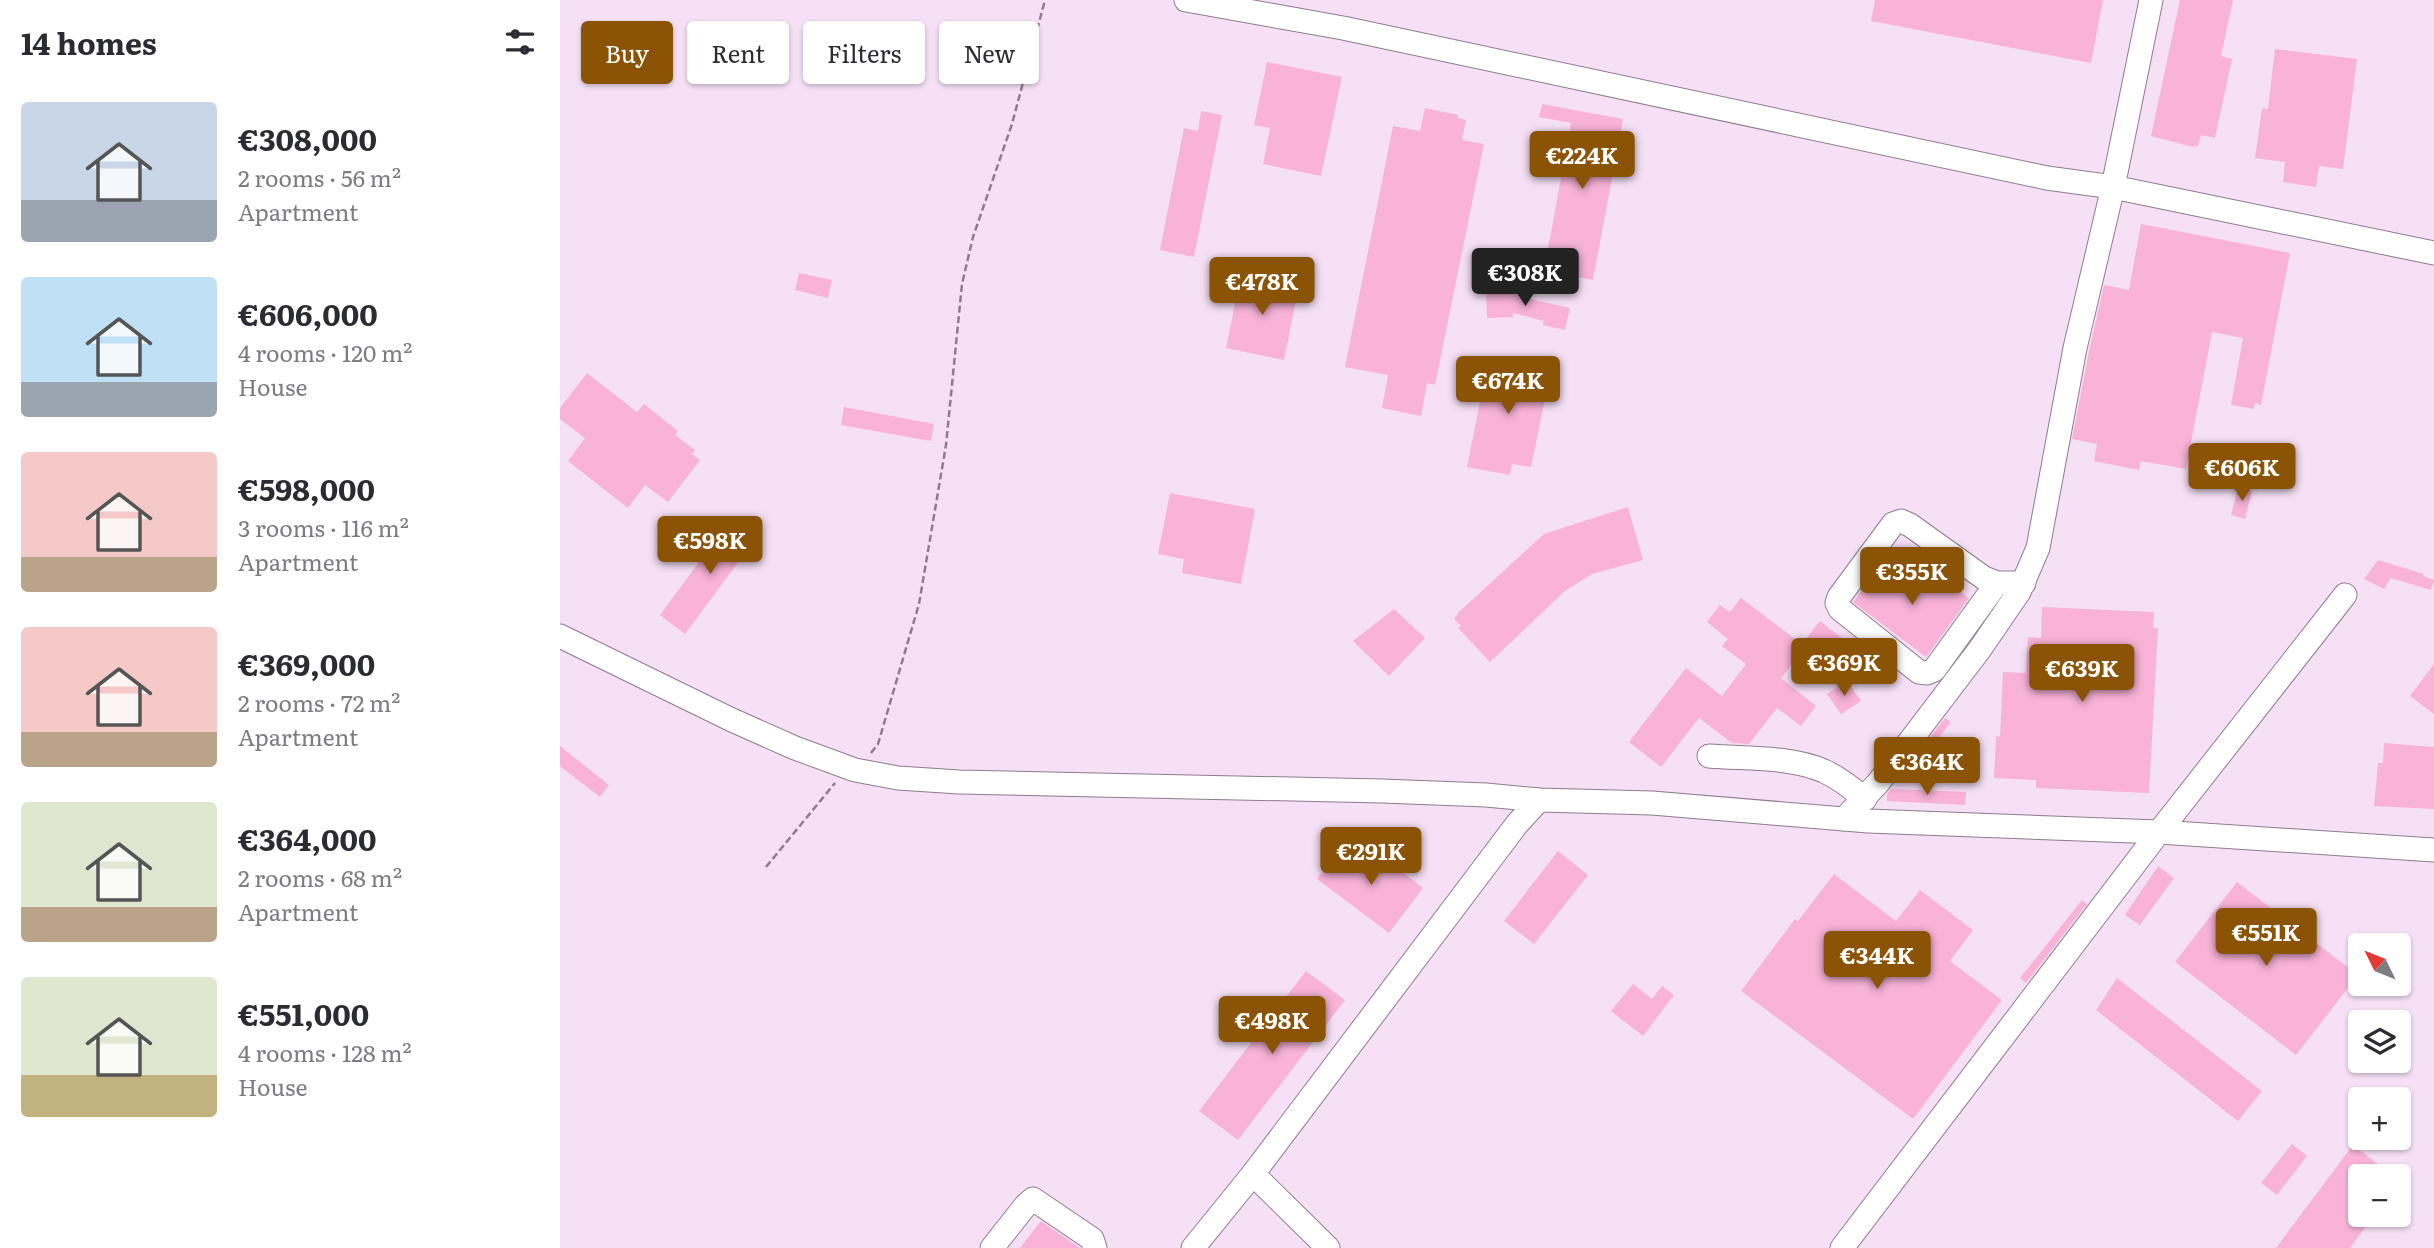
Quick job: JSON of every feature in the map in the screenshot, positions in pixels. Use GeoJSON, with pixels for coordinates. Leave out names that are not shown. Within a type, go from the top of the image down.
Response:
{"type":"FeatureCollection","features":[{"type":"Feature","properties":{"kind":"street"},"geometry":{"type":"LineString","coordinates":[[1186,0],[1411,42],[2047,178],[2113,187],[2434,253]]}},
{"type":"Feature","properties":{"kind":"street"},"geometry":{"type":"LineString","coordinates":[[1844,819],[1865,799],[1980,649],[2024,583],[2038,548],[2075,348],[2113,187],[2151,0]]}},
{"type":"Feature","properties":{"kind":"street"},"geometry":{"type":"LineString","coordinates":[[1997,583],[1934,670],[1927,673],[1919,672],[1840,609],[1837,603],[1893,524],[1901,521],[1966,567],[1997,583],[2024,583]]}},
{"type":"Feature","properties":{"kind":"street"},"geometry":{"type":"LineString","coordinates":[[1848,1246],[2159,832],[2345,595]]}},
{"type":"Feature","properties":{"kind":"street"},"geometry":{"type":"LineString","coordinates":[[560,636],[795,748],[855,770],[898,778],[959,782],[1382,791],[1653,803],[1844,819],[2159,832],[2434,850]]}},
{"type":"Feature","properties":{"kind":"street"},"geometry":{"type":"LineString","coordinates":[[1709,756],[1800,763],[1843,781],[1865,799]]}},
{"type":"Feature","properties":{"kind":"street"},"geometry":{"type":"LineString","coordinates":[[1193,1248],[1253,1174],[1517,824],[1539,800]]}},
{"type":"Feature","properties":{"kind":"street"},"geometry":{"type":"LineString","coordinates":[[1253,1174],[1328,1248]]}},
{"type":"Feature","properties":{"kind":"street"},"geometry":{"type":"LineString","coordinates":[[992,1248],[1033,1199],[1092,1239],[1095,1248]]}},
{"type":"Feature","properties":{"kind":"path"},"geometry":{"type":"LineString","coordinates":[[766,867],[841,774],[855,770],[878,744],[919,604],[946,445],[962,284],[973,237],[1012,124],[1045,0]]}},
{"type":"Feature","properties":{"kind":"building"},"geometry":{"type":"Polygon","coordinates":[[[1875,0],[2103,0],[2091,63],[1871,21],[1875,0]]]}},
{"type":"Feature","properties":{"kind":"building"},"geometry":{"type":"Polygon","coordinates":[[[2180,0],[2233,0],[2221,56],[2232,59],[2215,138],[2201,135],[2198,146],[2193,147],[2151,136],[2180,0]]]}},
{"type":"Feature","properties":{"kind":"building"},"geometry":{"type":"Polygon","coordinates":[[[2275,49],[2357,59],[2343,169],[2319,166],[2316,187],[2283,182],[2285,162],[2255,158],[2262,108],[2268,109],[2275,49]]]}},
{"type":"Feature","properties":{"kind":"building"},"geometry":{"type":"Polygon","coordinates":[[[1267,62],[1342,77],[1321,176],[1263,164],[1270,128],[1254,125],[1267,62]]]}},
{"type":"Feature","properties":{"kind":"building"},"geometry":{"type":"Polygon","coordinates":[[[1542,104],[1623,119],[1593,280],[1544,271],[1571,123],[1539,117],[1542,104]]]}},
{"type":"Feature","properties":{"kind":"building"},"geometry":{"type":"Polygon","coordinates":[[[1425,108],[1458,115],[1458,118],[1466,120],[1462,140],[1484,144],[1435,385],[1427,383],[1421,416],[1382,408],[1388,375],[1345,367],[1393,126],[1420,131],[1425,108]]]}},
{"type":"Feature","properties":{"kind":"building"},"geometry":{"type":"Polygon","coordinates":[[[1201,111],[1222,115],[1194,257],[1160,250],[1184,128],[1198,131],[1201,111]]]}},
{"type":"Feature","properties":{"kind":"building"},"geometry":{"type":"Polygon","coordinates":[[[2141,224],[2290,253],[2261,405],[2255,403],[2254,409],[2231,405],[2243,338],[2212,332],[2186,469],[2141,461],[2139,470],[2094,461],[2097,444],[2072,439],[2104,285],[2129,290],[2141,224]]]}},
{"type":"Feature","properties":{"kind":"building"},"geometry":{"type":"Polygon","coordinates":[[[799,273],[832,280],[828,298],[795,290],[799,273]]]}},
{"type":"Feature","properties":{"kind":"building"},"geometry":{"type":"Polygon","coordinates":[[[1241,274],[1299,286],[1284,360],[1226,348],[1241,274]]]}},
{"type":"Feature","properties":{"kind":"building"},"geometry":{"type":"Polygon","coordinates":[[[1486,290],[1527,293],[1526,298],[1570,308],[1565,330],[1513,313],[1513,317],[1487,318],[1486,290]]]}},
{"type":"Feature","properties":{"kind":"building"},"geometry":{"type":"Polygon","coordinates":[[[1489,357],[1551,370],[1531,467],[1512,464],[1510,475],[1467,467],[1489,357]]]}},
{"type":"Feature","properties":{"kind":"building"},"geometry":{"type":"Polygon","coordinates":[[[587,373],[637,412],[644,404],[678,431],[675,435],[695,450],[692,454],[700,460],[668,502],[645,485],[628,508],[568,461],[585,438],[560,419],[560,408],[587,373]]]}},
{"type":"Feature","properties":{"kind":"building"},"geometry":{"type":"Polygon","coordinates":[[[844,407],[934,424],[931,441],[841,425],[844,407]]]}},
{"type":"Feature","properties":{"kind":"building"},"geometry":{"type":"Polygon","coordinates":[[[2238,488],[2252,491],[2245,519],[2231,515],[2238,488]]]}},
{"type":"Feature","properties":{"kind":"building"},"geometry":{"type":"Polygon","coordinates":[[[1170,493],[1255,509],[1241,584],[1182,573],[1184,559],[1158,554],[1170,493]]]}},
{"type":"Feature","properties":{"kind":"building"},"geometry":{"type":"Polygon","coordinates":[[[1628,507],[1643,560],[1592,574],[1565,591],[1490,662],[1458,628],[1461,626],[1454,619],[1460,611],[1544,534],[1628,507]]]}},
{"type":"Feature","properties":{"kind":"building"},"geometry":{"type":"Polygon","coordinates":[[[730,520],[763,544],[753,559],[745,553],[685,634],[660,615],[730,520]]]}},
{"type":"Feature","properties":{"kind":"building"},"geometry":{"type":"Polygon","coordinates":[[[2378,560],[2424,574],[2423,576],[2434,580],[2431,590],[2391,578],[2384,589],[2364,579],[2378,560]]]}},
{"type":"Feature","properties":{"kind":"building"},"geometry":{"type":"Polygon","coordinates":[[[1881,563],[1919,591],[1933,571],[1969,598],[1926,657],[1853,602],[1881,563]]]}},
{"type":"Feature","properties":{"kind":"building"},"geometry":{"type":"Polygon","coordinates":[[[1741,598],[1802,644],[1820,621],[1860,652],[1841,677],[1804,649],[1781,678],[1816,706],[1801,726],[1777,708],[1749,744],[1732,743],[1699,718],[1661,767],[1629,742],[1686,668],[1722,696],[1746,664],[1722,646],[1728,639],[1707,622],[1720,605],[1730,612],[1741,598]]]}},
{"type":"Feature","properties":{"kind":"building"},"geometry":{"type":"Polygon","coordinates":[[[2042,607],[2154,612],[2153,628],[2158,628],[2149,793],[2036,788],[2036,780],[1994,778],[1996,736],[2000,737],[2003,672],[2026,673],[2028,637],[2041,638],[2042,607]]]}},
{"type":"Feature","properties":{"kind":"building"},"geometry":{"type":"Polygon","coordinates":[[[1394,609],[1425,638],[1389,676],[1353,641],[1394,609]]]}},
{"type":"Feature","properties":{"kind":"building"},"geometry":{"type":"Polygon","coordinates":[[[2434,664],[2434,714],[2410,696],[2434,664]]]}},
{"type":"Feature","properties":{"kind":"building"},"geometry":{"type":"Polygon","coordinates":[[[1847,681],[1861,701],[1841,714],[1827,694],[1847,681]]]}},
{"type":"Feature","properties":{"kind":"building"},"geometry":{"type":"Polygon","coordinates":[[[1945,718],[1951,722],[1915,769],[1909,765],[1945,718]]]}},
{"type":"Feature","properties":{"kind":"building"},"geometry":{"type":"Polygon","coordinates":[[[2384,743],[2434,747],[2434,809],[2374,806],[2378,763],[2383,763],[2384,743]]]}},
{"type":"Feature","properties":{"kind":"building"},"geometry":{"type":"Polygon","coordinates":[[[560,746],[609,785],[600,797],[560,766],[560,746]]]}},
{"type":"Feature","properties":{"kind":"building"},"geometry":{"type":"Polygon","coordinates":[[[1891,789],[1966,792],[1965,805],[1887,801],[1887,794],[1891,789]]]}},
{"type":"Feature","properties":{"kind":"building"},"geometry":{"type":"Polygon","coordinates":[[[1342,847],[1365,864],[1375,851],[1423,888],[1389,933],[1317,879],[1342,847]]]}},
{"type":"Feature","properties":{"kind":"building"},"geometry":{"type":"Polygon","coordinates":[[[1558,851],[1588,875],[1534,944],[1504,921],[1558,851]]]}},
{"type":"Feature","properties":{"kind":"building"},"geometry":{"type":"Polygon","coordinates":[[[2158,866],[2174,878],[2140,925],[2125,915],[2158,866]]]}},
{"type":"Feature","properties":{"kind":"building"},"geometry":{"type":"Polygon","coordinates":[[[1834,874],[1896,921],[1920,890],[1973,930],[1950,961],[2002,1000],[1913,1119],[1741,991],[1795,919],[1798,921],[1834,874]]]}},
{"type":"Feature","properties":{"kind":"building"},"geometry":{"type":"Polygon","coordinates":[[[2237,882],[2348,967],[2348,988],[2296,1055],[2175,962],[2237,882]]]}},
{"type":"Feature","properties":{"kind":"building"},"geometry":{"type":"Polygon","coordinates":[[[2082,900],[2087,904],[2026,983],[2020,978],[2082,900]]]}},
{"type":"Feature","properties":{"kind":"building"},"geometry":{"type":"Polygon","coordinates":[[[1306,971],[1345,1000],[1238,1140],[1199,1111],[1306,971]]]}},
{"type":"Feature","properties":{"kind":"building"},"geometry":{"type":"Polygon","coordinates":[[[2117,978],[2262,1091],[2238,1121],[2096,1010],[2117,978]]]}},
{"type":"Feature","properties":{"kind":"building"},"geometry":{"type":"Polygon","coordinates":[[[1633,984],[1652,999],[1662,986],[1674,995],[1643,1036],[1611,1011],[1633,984]]]}},
{"type":"Feature","properties":{"kind":"building"},"geometry":{"type":"Polygon","coordinates":[[[2292,1144],[2307,1156],[2277,1195],[2261,1183],[2292,1144]]]}},
{"type":"Feature","properties":{"kind":"building"},"geometry":{"type":"Polygon","coordinates":[[[2349,1150],[2360,1150],[2378,1164],[2348,1164],[2348,1227],[2365,1227],[2350,1248],[2276,1248],[2349,1150]]]}},
{"type":"Feature","properties":{"kind":"building"},"geometry":{"type":"Polygon","coordinates":[[[1041,1221],[1080,1248],[1020,1248],[1041,1221]]]}}]}
